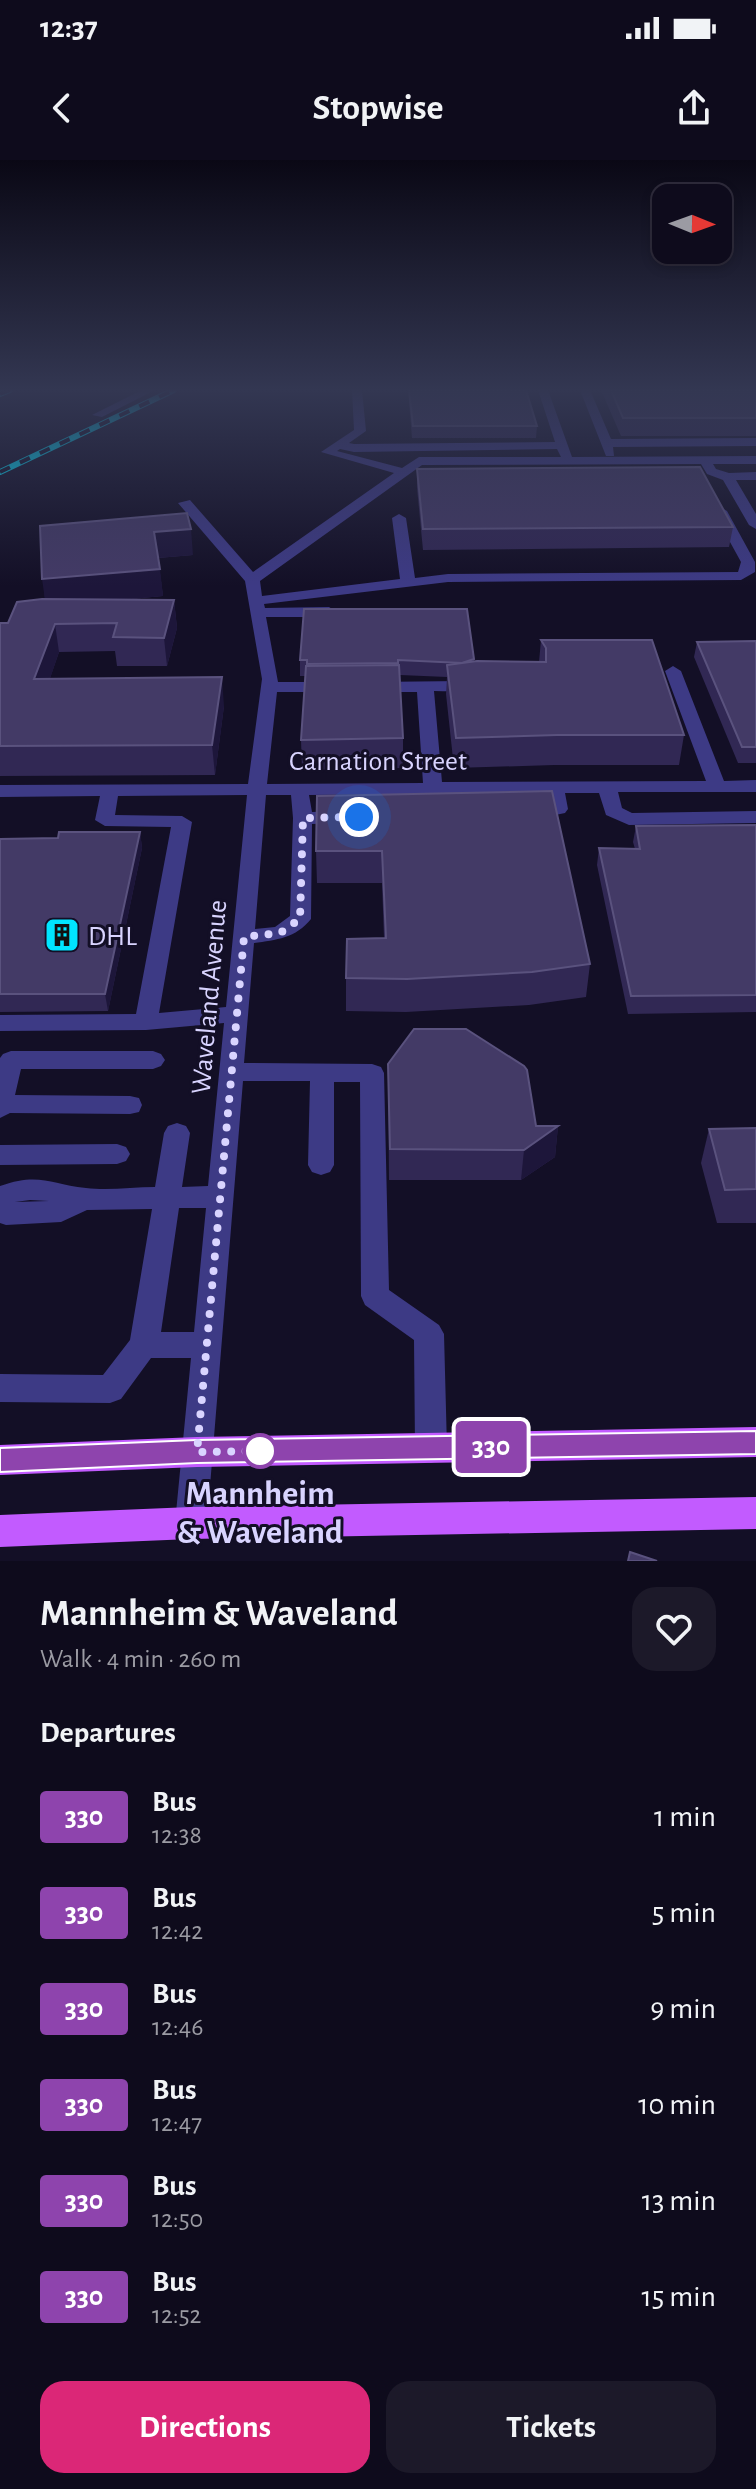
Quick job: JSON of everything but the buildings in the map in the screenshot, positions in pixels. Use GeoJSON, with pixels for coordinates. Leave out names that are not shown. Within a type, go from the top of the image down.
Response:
{"type":"FeatureCollection","features":[{"type":"Feature","properties":{"kind":"main road"},"geometry":{"type":"LineString","coordinates":[[6,1459],[197,1452],[756,1442]]}},
{"type":"Feature","properties":{"kind":"main road"},"geometry":{"type":"LineString","coordinates":[[0,1531],[191,1523],[756,1513]]}},
{"type":"Feature","properties":{"kind":"street"},"geometry":{"type":"LineString","coordinates":[[340,455],[404,472]]}},
{"type":"Feature","properties":{"kind":"street"},"geometry":{"type":"LineString","coordinates":[[565,455],[567,460]]}},
{"type":"Feature","properties":{"kind":"street"},"geometry":{"type":"LineString","coordinates":[[612,455],[614,460]]}},
{"type":"Feature","properties":{"kind":"street"},"geometry":{"type":"LineString","coordinates":[[539,460],[545,478]]}},
{"type":"Feature","properties":{"kind":"street"},"geometry":{"type":"LineString","coordinates":[[255,598],[419,461],[614,460],[707,477],[756,476]]}},
{"type":"Feature","properties":{"kind":"street"},"geometry":{"type":"LineString","coordinates":[[707,477],[756,460]]}},
{"type":"Feature","properties":{"kind":"street"},"geometry":{"type":"LineString","coordinates":[[255,598],[448,578],[741,576],[748,572],[748,562],[707,477]]}},
{"type":"Feature","properties":{"kind":"street"},"geometry":{"type":"LineString","coordinates":[[728,477],[756,525]]}},
{"type":"Feature","properties":{"kind":"street"},"geometry":{"type":"LineString","coordinates":[[185,503],[255,598],[340,612]]}},
{"type":"Feature","properties":{"kind":"street"},"geometry":{"type":"LineString","coordinates":[[399,518],[408,583]]}},
{"type":"Feature","properties":{"kind":"street","name":"Waveland Avenue"},"geometry":{"type":"LineString","coordinates":[[191,1523],[257,788],[269,687],[255,598]]}},
{"type":"Feature","properties":{"kind":"street"},"geometry":{"type":"LineString","coordinates":[[673,671],[717,786]]}},
{"type":"Feature","properties":{"kind":"street"},"geometry":{"type":"LineString","coordinates":[[269,687],[464,686],[487,678]]}},
{"type":"Feature","properties":{"kind":"street"},"geometry":{"type":"LineString","coordinates":[[419,808],[426,787],[425,686]]}},
{"type":"Feature","properties":{"kind":"street"},"geometry":{"type":"LineString","coordinates":[[607,786],[613,811],[629,819],[756,817]]}},
{"type":"Feature","properties":{"kind":"street","name":"Carnation Street"},"geometry":{"type":"LineString","coordinates":[[0,791],[426,787],[509,801],[555,787],[756,786]]}},
{"type":"Feature","properties":{"kind":"street"},"geometry":{"type":"LineString","coordinates":[[509,801],[558,809],[555,787]]}},
{"type":"Feature","properties":{"kind":"street"},"geometry":{"type":"LineString","coordinates":[[244,937],[280,933],[300,919],[303,818],[299,788]]}},
{"type":"Feature","properties":{"kind":"street"},"geometry":{"type":"LineString","coordinates":[[110,790],[105,820],[182,822],[146,1022]]}},
{"type":"Feature","properties":{"kind":"street"},"geometry":{"type":"LineString","coordinates":[[303,818],[359,817]]}},
{"type":"Feature","properties":{"kind":"street"},"geometry":{"type":"LineString","coordinates":[[0,1023],[146,1022],[237,1014]]}},
{"type":"Feature","properties":{"kind":"street"},"geometry":{"type":"LineString","coordinates":[[130,1105],[0,1106],[6,1060],[153,1060]]}},
{"type":"Feature","properties":{"kind":"street"},"geometry":{"type":"LineString","coordinates":[[232,1072],[372,1073],[375,1296],[429,1334],[431,1448]]}},
{"type":"Feature","properties":{"kind":"street"},"geometry":{"type":"LineString","coordinates":[[321,1165],[322,1073]]}},
{"type":"Feature","properties":{"kind":"street"},"geometry":{"type":"LineString","coordinates":[[0,1388],[110,1389],[144,1345],[177,1133]]}},
{"type":"Feature","properties":{"kind":"street"},"geometry":{"type":"LineString","coordinates":[[0,1155],[117,1154]]}},
{"type":"Feature","properties":{"kind":"street"},"geometry":{"type":"LineString","coordinates":[[0,1198],[11,1191],[66,1191],[84,1199],[220,1197]]}},
{"type":"Feature","properties":{"kind":"street"},"geometry":{"type":"LineString","coordinates":[[0,1209],[6,1214],[61,1211],[84,1199]]}},
{"type":"Feature","properties":{"kind":"street"},"geometry":{"type":"LineString","coordinates":[[144,1345],[207,1345]]}},
{"type":"Feature","properties":{"kind":"railway"},"geometry":{"type":"LineString","coordinates":[[0,472],[35,455]]}},
{"type":"Feature","properties":{"kind":"bus line","name":"330"},"geometry":{"type":"LineString","coordinates":[[0,1460],[197,1452],[756,1442]]}},
{"type":"Feature","properties":{"kind":"place","name":"DHL"},"geometry":{"type":"Point","coordinates":[62,935]}},
{"type":"Feature","properties":{"kind":"place","name":"Mannheim & Waveland"},"geometry":{"type":"Point","coordinates":[260,1451]}},
{"type":"Feature","properties":{"kind":"route"},"geometry":{"type":"LineString","coordinates":[[260,1451],[197,1452],[244,937],[280,933],[300,919],[303,818],[359,817]]}}]}
